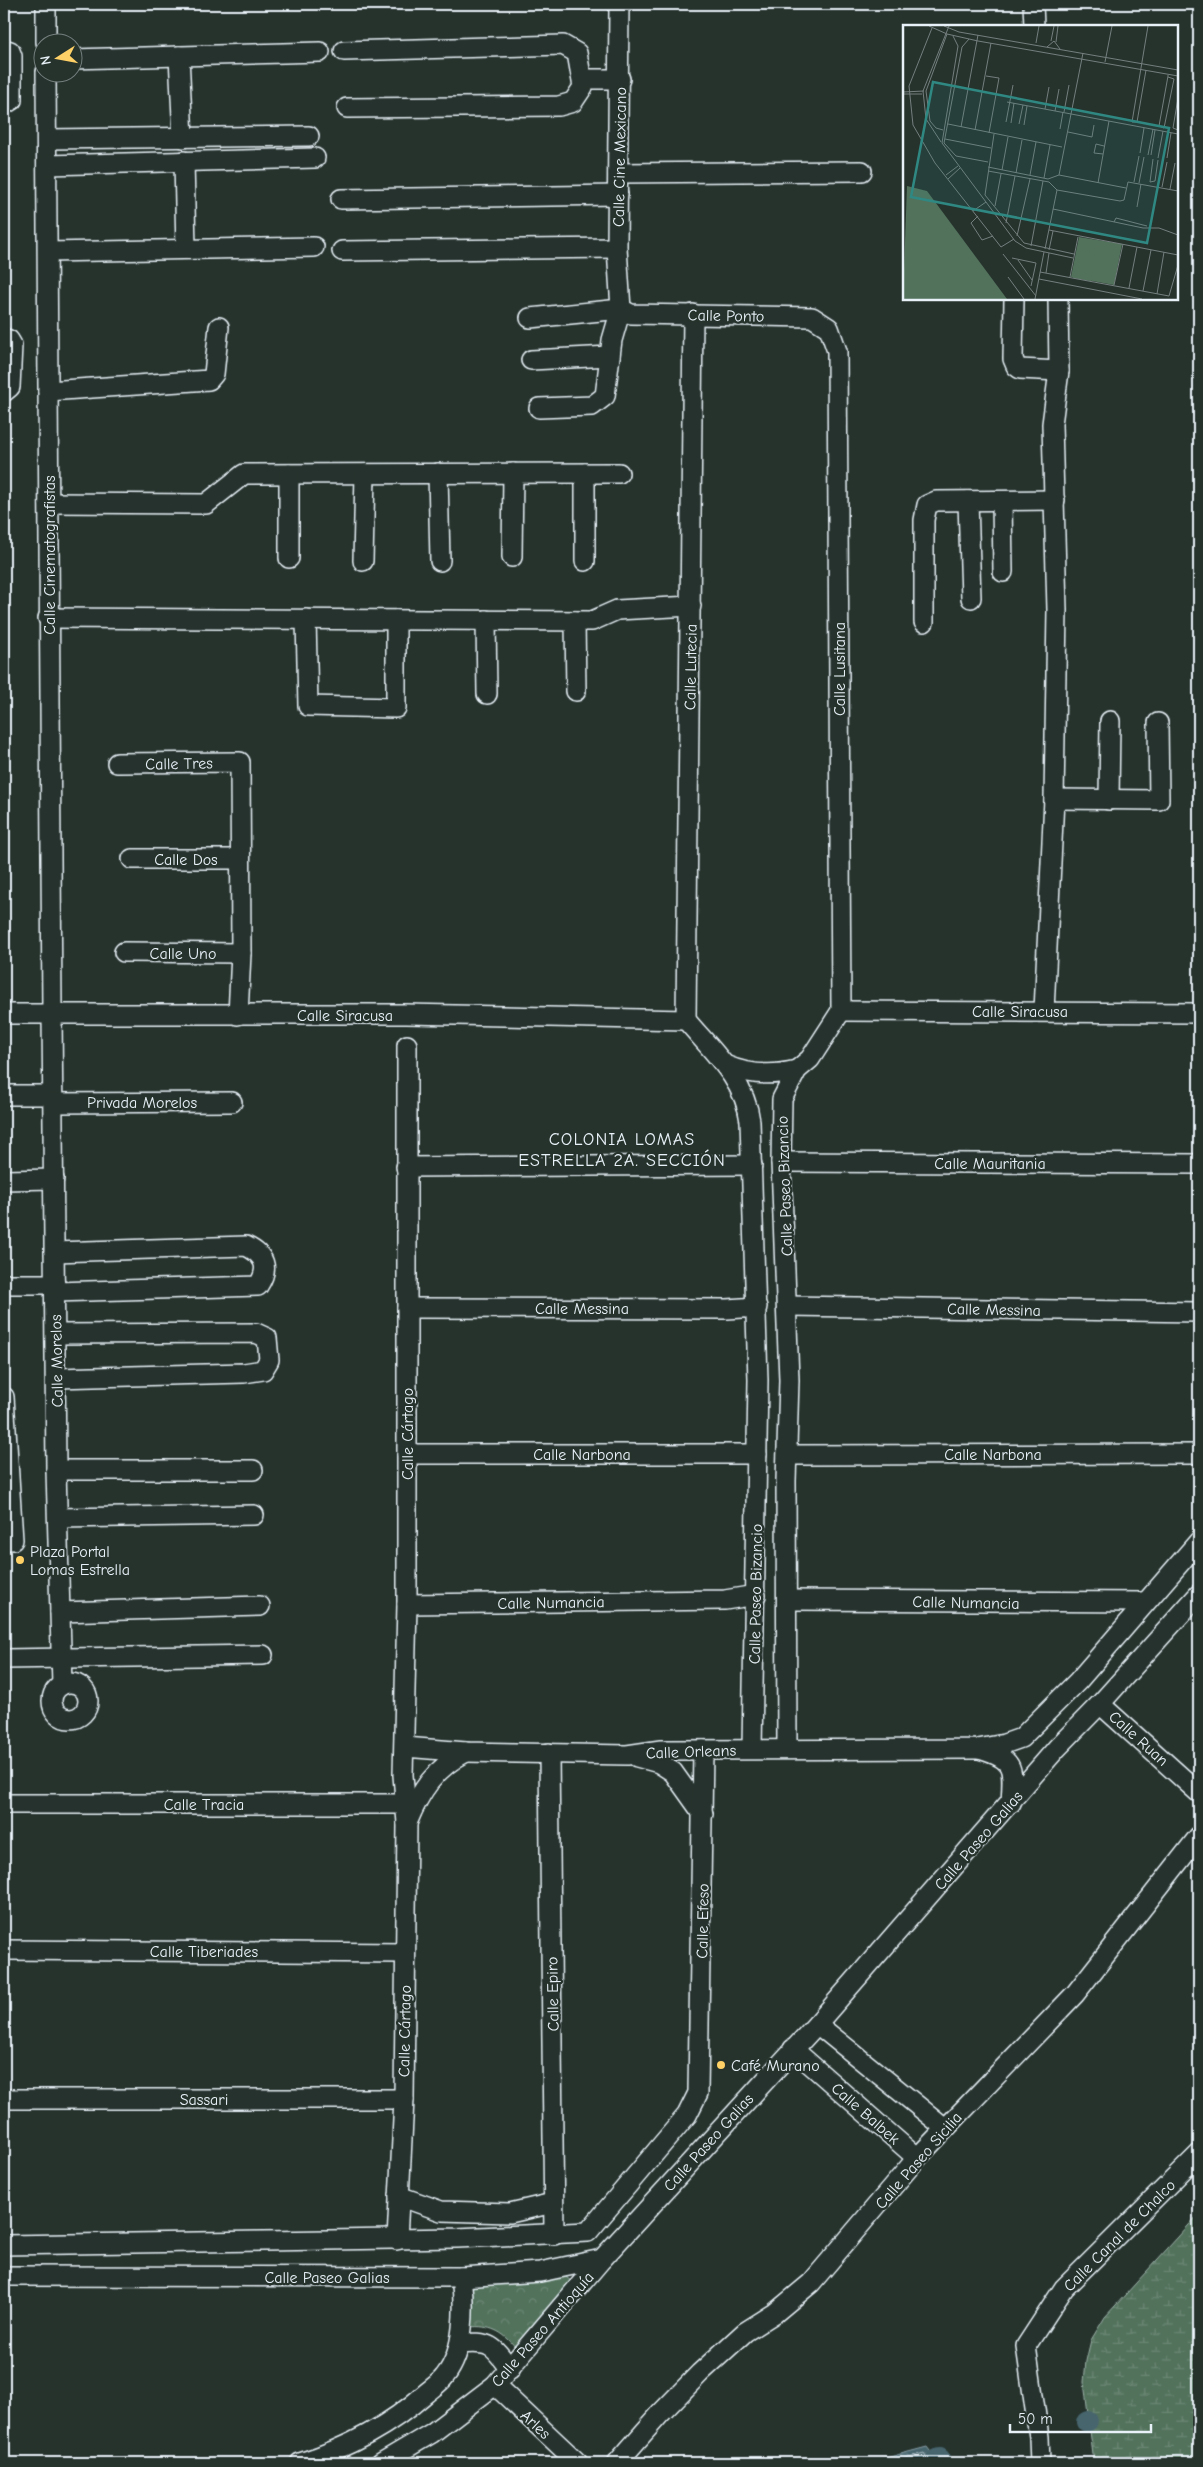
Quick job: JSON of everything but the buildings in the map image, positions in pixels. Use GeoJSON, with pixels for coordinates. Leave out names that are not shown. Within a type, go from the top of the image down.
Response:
{"type":"FeatureCollection","features":[{"type":"Feature","properties":{"kind":"street"},"geometry":{"type":"LineString","coordinates":[[46,4],[46,32]]}},
{"type":"Feature","properties":{"kind":"street","name":"Calle Cine Mexicano"},"geometry":{"type":"LineString","coordinates":[[539,408],[592,406],[605,396],[610,356],[621,309],[617,248],[620,79],[619,4]]}},
{"type":"Feature","properties":{"kind":"street"},"geometry":{"type":"LineString","coordinates":[[1033,4],[1034,25]]}},
{"type":"Feature","properties":{"kind":"street"},"geometry":{"type":"LineString","coordinates":[[344,51],[564,45],[577,53],[583,87],[573,102],[559,106],[347,108]]}},
{"type":"Feature","properties":{"kind":"street"},"geometry":{"type":"LineString","coordinates":[[4,49],[10,52],[12,56],[12,100],[4,105]]}},
{"type":"Feature","properties":{"kind":"street"},"geometry":{"type":"LineString","coordinates":[[82,59],[320,52]]}},
{"type":"Feature","properties":{"kind":"street"},"geometry":{"type":"LineString","coordinates":[[179,56],[183,138]]}},
{"type":"Feature","properties":{"kind":"street"},"geometry":{"type":"LineString","coordinates":[[582,79],[620,79]]}},
{"type":"Feature","properties":{"kind":"street","name":"Calle Cinematografistas"},"geometry":{"type":"LineString","coordinates":[[46,82],[52,1038]]}},
{"type":"Feature","properties":{"kind":"street"},"geometry":{"type":"LineString","coordinates":[[47,139],[309,136]]}},
{"type":"Feature","properties":{"kind":"street"},"geometry":{"type":"LineString","coordinates":[[47,165],[315,158]]}},
{"type":"Feature","properties":{"kind":"street"},"geometry":{"type":"LineString","coordinates":[[184,161],[186,249]]}},
{"type":"Feature","properties":{"kind":"street"},"geometry":{"type":"LineString","coordinates":[[618,173],[862,171]]}},
{"type":"Feature","properties":{"kind":"street"},"geometry":{"type":"LineString","coordinates":[[341,199],[618,195]]}},
{"type":"Feature","properties":{"kind":"street"},"geometry":{"type":"LineString","coordinates":[[48,252],[314,247]]}},
{"type":"Feature","properties":{"kind":"street"},"geometry":{"type":"LineString","coordinates":[[342,251],[617,248]]}},
{"type":"Feature","properties":{"kind":"street"},"geometry":{"type":"LineString","coordinates":[[1014,300],[1013,359],[1016,366],[1020,369],[1059,371]]}},
{"type":"Feature","properties":{"kind":"street"},"geometry":{"type":"LineString","coordinates":[[1044,1012],[1054,799],[1055,500],[1052,424],[1059,371],[1058,300]]}},
{"type":"Feature","properties":{"kind":"street","name":"Calle Ponto"},"geometry":{"type":"LineString","coordinates":[[530,318],[621,309],[631,314],[812,318],[829,328]]}},
{"type":"Feature","properties":{"kind":"street","name":"Calle Lutecia"},"geometry":{"type":"LineString","coordinates":[[686,1020],[694,314]]}},
{"type":"Feature","properties":{"kind":"street"},"geometry":{"type":"LineString","coordinates":[[48,392],[209,380],[214,374],[219,327]]}},
{"type":"Feature","properties":{"kind":"street","name":"Calle Lusitana"},"geometry":{"type":"LineString","coordinates":[[829,328],[837,351],[841,1011]]}},
{"type":"Feature","properties":{"kind":"street"},"geometry":{"type":"LineString","coordinates":[[4,338],[9,340],[12,345],[10,387],[4,392]]}},
{"type":"Feature","properties":{"kind":"street"},"geometry":{"type":"LineString","coordinates":[[531,360],[610,356]]}},
{"type":"Feature","properties":{"kind":"street"},"geometry":{"type":"LineString","coordinates":[[585,472],[585,561]]}},
{"type":"Feature","properties":{"kind":"street"},"geometry":{"type":"LineString","coordinates":[[49,503],[206,504],[244,474],[619,472]]}},
{"type":"Feature","properties":{"kind":"street"},"geometry":{"type":"LineString","coordinates":[[438,473],[440,561]]}},
{"type":"Feature","properties":{"kind":"street"},"geometry":{"type":"LineString","coordinates":[[512,557],[513,473]]}},
{"type":"Feature","properties":{"kind":"street"},"geometry":{"type":"LineString","coordinates":[[289,474],[289,558]]}},
{"type":"Feature","properties":{"kind":"street"},"geometry":{"type":"LineString","coordinates":[[363,561],[365,474]]}},
{"type":"Feature","properties":{"kind":"street"},"geometry":{"type":"LineString","coordinates":[[1002,500],[1003,572]]}},
{"type":"Feature","properties":{"kind":"street"},"geometry":{"type":"LineString","coordinates":[[924,622],[924,520],[927,505],[936,501],[1055,500]]}},
{"type":"Feature","properties":{"kind":"street"},"geometry":{"type":"LineString","coordinates":[[968,501],[971,598]]}},
{"type":"Feature","properties":{"kind":"street"},"geometry":{"type":"LineString","coordinates":[[48,618],[592,621],[617,610],[691,606]]}},
{"type":"Feature","properties":{"kind":"street"},"geometry":{"type":"LineString","coordinates":[[306,619],[308,706],[396,708],[396,620]]}},
{"type":"Feature","properties":{"kind":"street"},"geometry":{"type":"LineString","coordinates":[[486,620],[487,694]]}},
{"type":"Feature","properties":{"kind":"street"},"geometry":{"type":"LineString","coordinates":[[575,621],[576,691]]}},
{"type":"Feature","properties":{"kind":"street"},"geometry":{"type":"LineString","coordinates":[[1110,721],[1110,800]]}},
{"type":"Feature","properties":{"kind":"street"},"geometry":{"type":"LineString","coordinates":[[1054,799],[1159,800],[1158,723]]}},
{"type":"Feature","properties":{"kind":"street","name":"Calle Tres"},"geometry":{"type":"LineString","coordinates":[[117,763],[240,762],[240,859]]}},
{"type":"Feature","properties":{"kind":"street","name":"Calle Dos"},"geometry":{"type":"LineString","coordinates":[[132,859],[240,859]]}},
{"type":"Feature","properties":{"kind":"street"},"geometry":{"type":"LineString","coordinates":[[238,1015],[241,953],[240,859]]}},
{"type":"Feature","properties":{"kind":"street","name":"Calle Uno"},"geometry":{"type":"LineString","coordinates":[[124,952],[241,953]]}},
{"type":"Feature","properties":{"kind":"street","name":"Calle Siracusa"},"geometry":{"type":"LineString","coordinates":[[841,1011],[1199,1013]]}},
{"type":"Feature","properties":{"kind":"street","name":"Calle Paseo Bizancio"},"geometry":{"type":"LineString","coordinates":[[787,1749],[789,1380],[788,1306],[781,1162],[782,1099],[797,1070],[810,1059],[841,1011]]}},
{"type":"Feature","properties":{"kind":"street","name":"Calle Siracusa"},"geometry":{"type":"LineString","coordinates":[[4,1014],[406,1014],[686,1020]]}},
{"type":"Feature","properties":{"kind":"street","name":"Calle Paseo Bizancio"},"geometry":{"type":"LineString","coordinates":[[686,1020],[725,1065],[745,1098],[748,1109],[752,1165],[758,1380],[752,1749]]}},
{"type":"Feature","properties":{"kind":"street","name":"Calle Morelos"},"geometry":{"type":"LineString","coordinates":[[52,1038],[56,1470],[62,1685]]}},
{"type":"Feature","properties":{"kind":"street","name":"Calle Cártago"},"geometry":{"type":"LineString","coordinates":[[397,2240],[404,2099],[407,1823],[404,1804],[407,1604],[407,1045]]}},
{"type":"Feature","properties":{"kind":"street"},"geometry":{"type":"LineString","coordinates":[[725,1065],[740,1071],[762,1073],[797,1070]]}},
{"type":"Feature","properties":{"kind":"street","name":"Privada Morelos"},"geometry":{"type":"LineString","coordinates":[[4,1095],[53,1099],[232,1102]]}},
{"type":"Feature","properties":{"kind":"street","name":"Calle Mauritania"},"geometry":{"type":"LineString","coordinates":[[781,1162],[1199,1164]]}},
{"type":"Feature","properties":{"kind":"street"},"geometry":{"type":"LineString","coordinates":[[406,1167],[752,1165]]}},
{"type":"Feature","properties":{"kind":"street"},"geometry":{"type":"LineString","coordinates":[[4,1180],[54,1179]]}},
{"type":"Feature","properties":{"kind":"street"},"geometry":{"type":"LineString","coordinates":[[4,1284],[55,1288],[258,1286],[263,1278],[264,1260],[258,1251],[246,1246],[54,1252]]}},
{"type":"Feature","properties":{"kind":"street","name":"Calle Messina"},"geometry":{"type":"LineString","coordinates":[[788,1306],[1199,1312]]}},
{"type":"Feature","properties":{"kind":"street","name":"Calle Messina"},"geometry":{"type":"LineString","coordinates":[[407,1308],[727,1309],[757,1307]]}},
{"type":"Feature","properties":{"kind":"street"},"geometry":{"type":"LineString","coordinates":[[56,1334],[256,1333],[267,1338],[269,1360],[263,1370],[244,1373],[56,1378]]}},
{"type":"Feature","properties":{"kind":"street"},"geometry":{"type":"LineString","coordinates":[[758,1380],[789,1380]]}},
{"type":"Feature","properties":{"kind":"street"},"geometry":{"type":"LineString","coordinates":[[4,1397],[13,1540],[4,1540]]}},
{"type":"Feature","properties":{"kind":"street","name":"Calle Narbona"},"geometry":{"type":"LineString","coordinates":[[407,1454],[757,1454]]}},
{"type":"Feature","properties":{"kind":"street","name":"Calle Narbona"},"geometry":{"type":"LineString","coordinates":[[788,1455],[1199,1454]]}},
{"type":"Feature","properties":{"kind":"street"},"geometry":{"type":"LineString","coordinates":[[56,1470],[253,1470]]}},
{"type":"Feature","properties":{"kind":"street"},"geometry":{"type":"LineString","coordinates":[[58,1518],[254,1515]]}},
{"type":"Feature","properties":{"kind":"street"},"geometry":{"type":"LineString","coordinates":[[978,1749],[1004,1744],[1021,1738],[1033,1727],[1078,1681],[1199,1540]]}},
{"type":"Feature","properties":{"kind":"street","name":"Calle Paseo Galias"},"geometry":{"type":"LineString","coordinates":[[4,2276],[461,2277],[540,2272],[602,2259],[792,2049],[817,2024],[1057,1748],[1100,1704],[1199,1594]]}},
{"type":"Feature","properties":{"kind":"street","name":"Calle Numancia"},"geometry":{"type":"LineString","coordinates":[[407,1604],[725,1600],[756,1595]]}},
{"type":"Feature","properties":{"kind":"street","name":"Calle Numancia"},"geometry":{"type":"LineString","coordinates":[[788,1600],[1144,1602]]}},
{"type":"Feature","properties":{"kind":"street"},"geometry":{"type":"LineString","coordinates":[[60,1612],[260,1606]]}},
{"type":"Feature","properties":{"kind":"street"},"geometry":{"type":"LineString","coordinates":[[4,1659],[263,1655]]}},
{"type":"Feature","properties":{"kind":"street","name":"Calle Ruan"},"geometry":{"type":"LineString","coordinates":[[1100,1704],[1199,1793]]}},
{"type":"Feature","properties":{"kind":"street"},"geometry":{"type":"LineString","coordinates":[[1033,1727],[1057,1748]]}},
{"type":"Feature","properties":{"kind":"street","name":"Calle Orleans"},"geometry":{"type":"LineString","coordinates":[[405,1747],[466,1752],[626,1755],[661,1750],[978,1749]]}},
{"type":"Feature","properties":{"kind":"street"},"geometry":{"type":"LineString","coordinates":[[978,1749],[1000,1755],[1008,1761],[1012,1778],[1011,1803]]}},
{"type":"Feature","properties":{"kind":"street","name":"Calle Efeso"},"geometry":{"type":"LineString","coordinates":[[698,2093],[703,1750]]}},
{"type":"Feature","properties":{"kind":"street","name":"Calle Cártago"},"geometry":{"type":"LineString","coordinates":[[407,1823],[422,1791],[436,1773],[451,1760],[466,1752]]}},
{"type":"Feature","properties":{"kind":"street","name":"Calle Epiro"},"geometry":{"type":"LineString","coordinates":[[549,1753],[554,2235]]}},
{"type":"Feature","properties":{"kind":"street"},"geometry":{"type":"LineString","coordinates":[[626,1755],[660,1763],[673,1772],[703,1814]]}},
{"type":"Feature","properties":{"kind":"street","name":"Calle Tracia"},"geometry":{"type":"LineString","coordinates":[[4,1804],[404,1804]]}},
{"type":"Feature","properties":{"kind":"street","name":"Calle Paseo Sicilia"},"geometry":{"type":"LineString","coordinates":[[617,2463],[661,2412],[700,2373],[745,2332],[775,2312],[810,2283],[944,2128],[1075,1994],[1199,1836]]}},
{"type":"Feature","properties":{"kind":"street","name":"Calle Tiberiades"},"geometry":{"type":"LineString","coordinates":[[4,1950],[405,1953]]}},
{"type":"Feature","properties":{"kind":"street"},"geometry":{"type":"LineString","coordinates":[[817,2024],[944,2128]]}},
{"type":"Feature","properties":{"kind":"street","name":"Calle Balbek"},"geometry":{"type":"LineString","coordinates":[[792,2049],[917,2158]]}},
{"type":"Feature","properties":{"kind":"street","name":"Calle Paseo Galias"},"geometry":{"type":"LineString","coordinates":[[4,2245],[397,2240],[554,2235],[588,2232],[687,2115],[698,2093]]}},
{"type":"Feature","properties":{"kind":"street","name":"Sassari"},"geometry":{"type":"LineString","coordinates":[[4,2099],[404,2099]]}},
{"type":"Feature","properties":{"kind":"street","name":"Calle Canal de Chalco"},"geometry":{"type":"LineString","coordinates":[[1040,2463],[1039,2437],[1026,2346],[1064,2288],[1199,2154]]}},
{"type":"Feature","properties":{"kind":"street"},"geometry":{"type":"LineString","coordinates":[[399,2196],[442,2211],[510,2213],[553,2203]]}},
{"type":"Feature","properties":{"kind":"street"},"geometry":{"type":"LineString","coordinates":[[25,2245],[25,2275]]}},
{"type":"Feature","properties":{"kind":"street","name":"Calle Paseo Antioquía"},"geometry":{"type":"LineString","coordinates":[[381,2463],[432,2433],[495,2385],[602,2259]]}},
{"type":"Feature","properties":{"kind":"street"},"geometry":{"type":"LineString","coordinates":[[300,2463],[324,2455],[400,2416],[446,2376],[460,2344],[464,2298],[461,2277]]}},
{"type":"Feature","properties":{"kind":"street"},"geometry":{"type":"LineString","coordinates":[[460,2344],[480,2342],[490,2344],[498,2351],[510,2369]]}},
{"type":"Feature","properties":{"kind":"street","name":"Arles"},"geometry":{"type":"LineString","coordinates":[[495,2385],[578,2463]]}},
{"type":"Feature","properties":{"kind":"green space"},"geometry":{"type":"Polygon","coordinates":[[[1199,2214],[1199,2463],[1094,2463],[1084,2382],[1091,2340],[1105,2317],[1199,2214]]]}},
{"type":"Feature","properties":{"kind":"green space"},"geometry":{"type":"Polygon","coordinates":[[[564,2275],[573,2283],[515,2347],[506,2337],[495,2330],[483,2327],[470,2327],[470,2285],[564,2275]]]}},
{"type":"Feature","properties":{"kind":"water"},"geometry":{"type":"Polygon","coordinates":[[[927,2447],[936,2459],[934,2463],[867,2463],[927,2447]]]}},
{"type":"Feature","properties":{"kind":"waterway"},"geometry":{"type":"LineString","coordinates":[[936,2459],[940,2458]]}},
{"type":"Feature","properties":{"kind":"place","name":"Plaza Portal Lomas Estrella"},"geometry":{"type":"Point","coordinates":[20,1560]}},
{"type":"Feature","properties":{"kind":"place","name":"Café Murano"},"geometry":{"type":"Point","coordinates":[721,2065]}},
{"type":"Feature","properties":{"kind":"district","name":"COLONIA LOMAS ESTRELLA 2A. SECCIÓN"},"geometry":{"type":"Point","coordinates":[622,1149]}}]}
